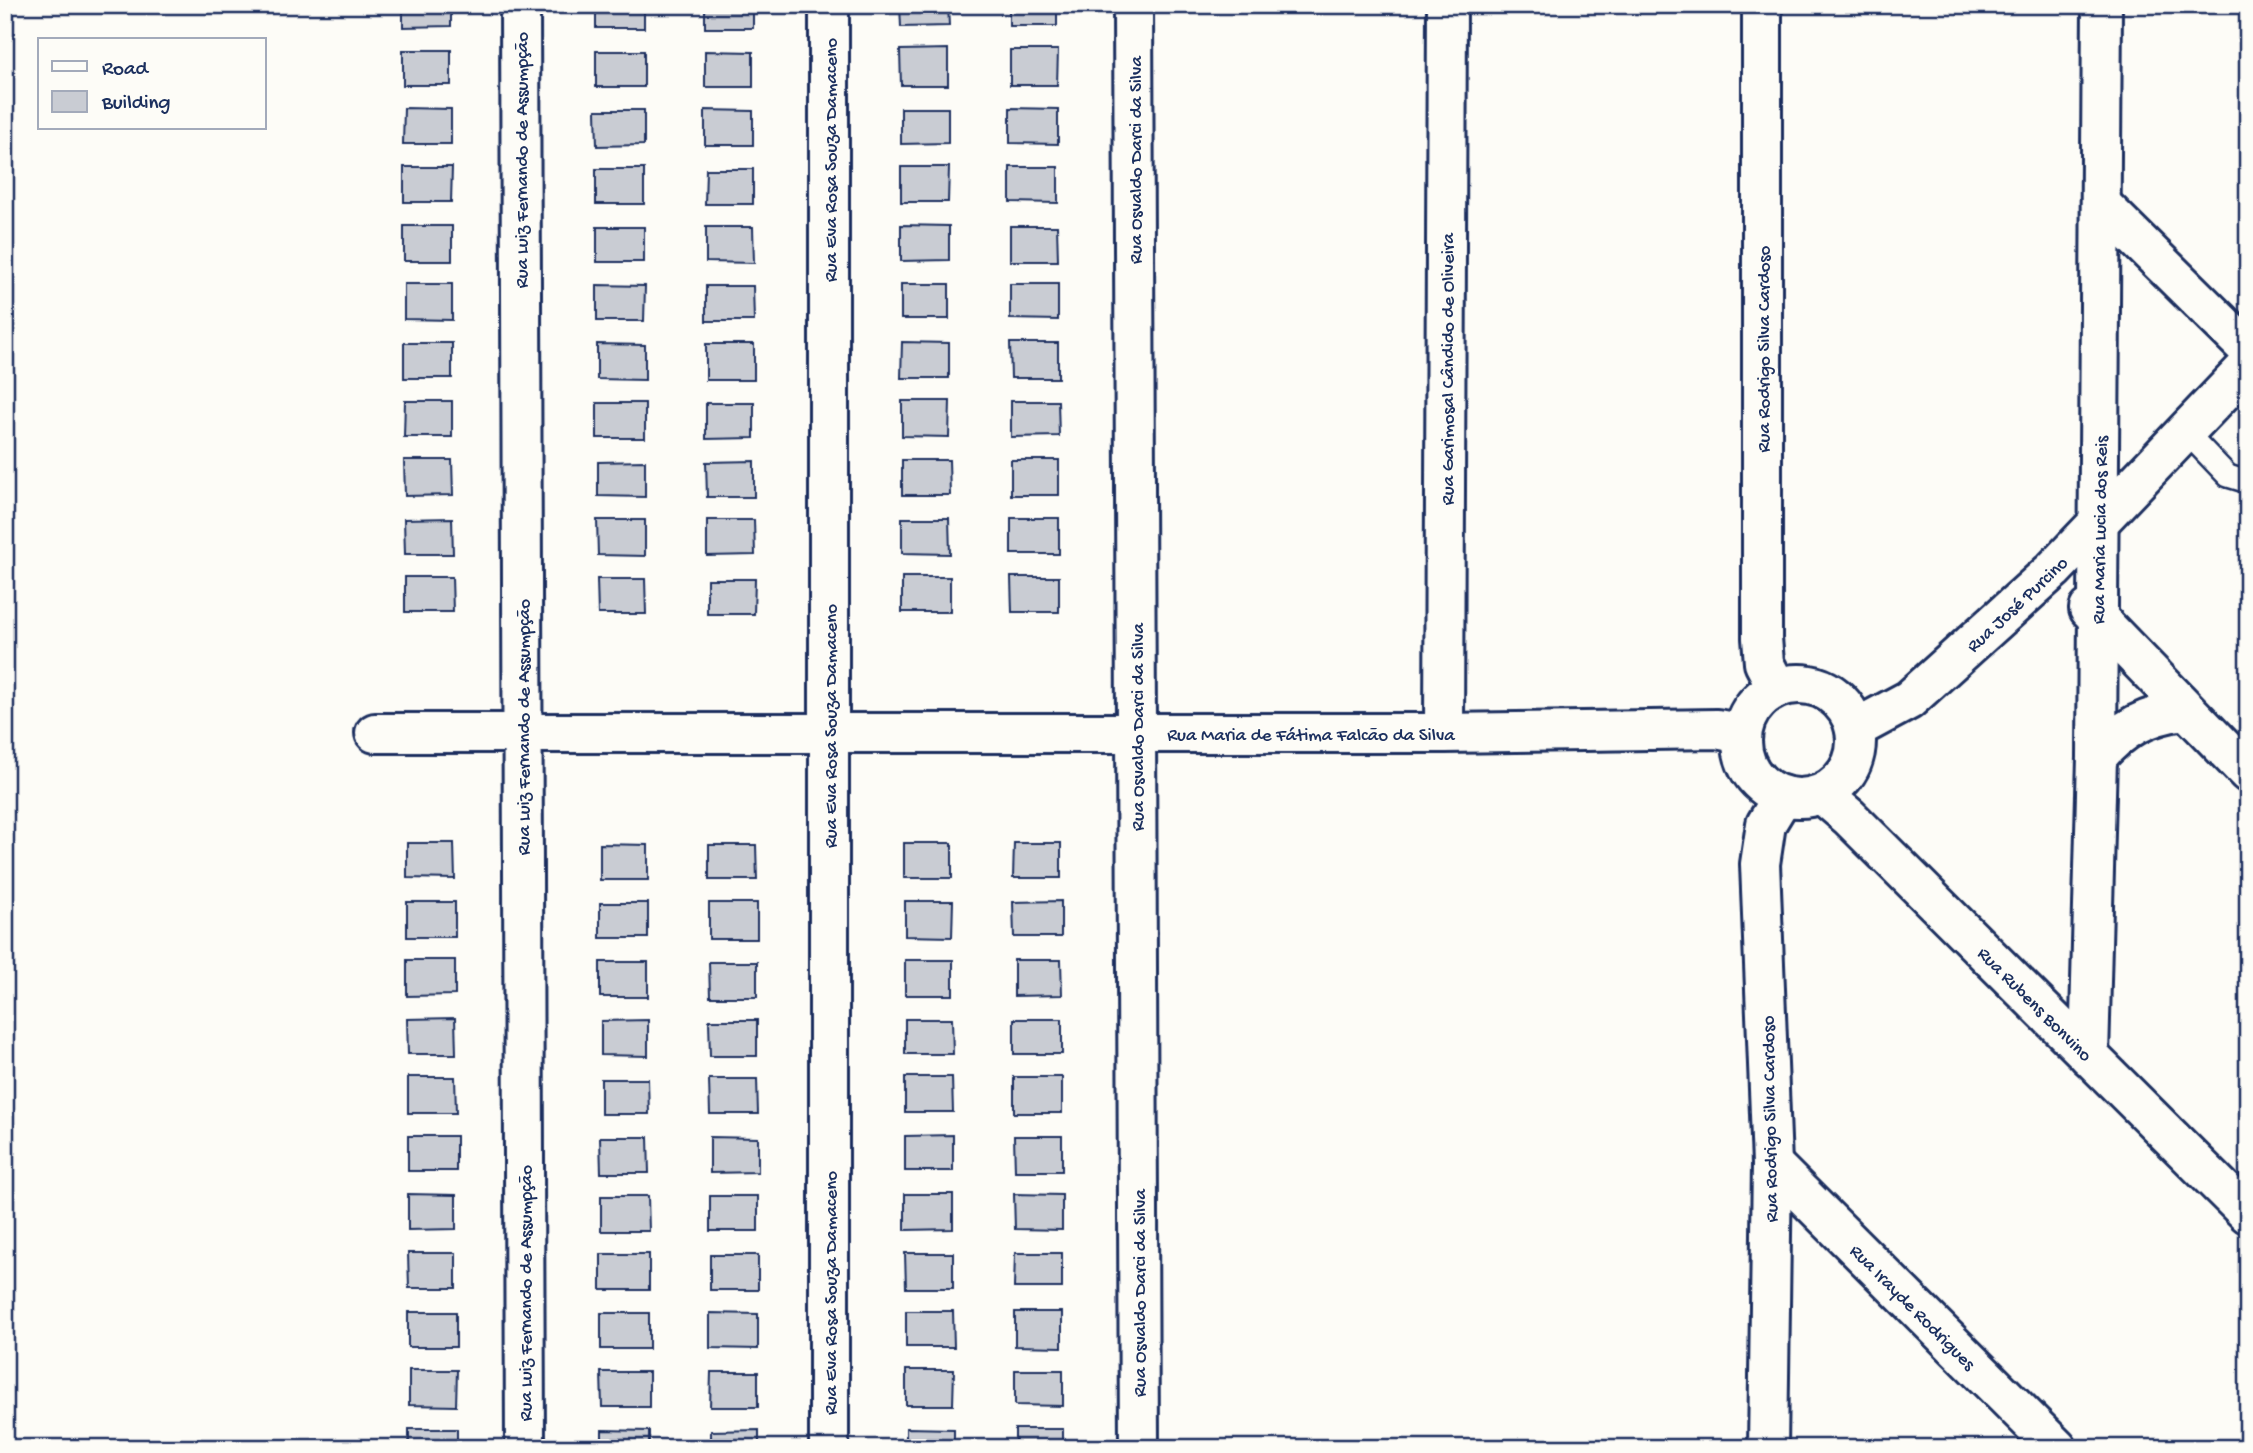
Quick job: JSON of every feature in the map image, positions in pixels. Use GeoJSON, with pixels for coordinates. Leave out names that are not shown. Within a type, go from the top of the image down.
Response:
{"type":"FeatureCollection","features":[{"type":"Feature","properties":{"kind":"street","name":"Rua Luiz Fernando de Assumpção"},"geometry":{"type":"LineString","coordinates":[[520,5],[525,1448]]}},
{"type":"Feature","properties":{"kind":"street","name":"Rua Eva Rosa Souza Damaceno"},"geometry":{"type":"LineString","coordinates":[[829,5],[829,1448]]}},
{"type":"Feature","properties":{"kind":"street","name":"Rua Osvaldo Darci da Silva"},"geometry":{"type":"LineString","coordinates":[[1133,5],[1139,1448]]}},
{"type":"Feature","properties":{"kind":"street","name":"Rua Garimosal Cândido de Oliveira"},"geometry":{"type":"LineString","coordinates":[[1444,733],[1447,5]]}},
{"type":"Feature","properties":{"kind":"street","name":"Rua Rodrigo Silva Cardoso"},"geometry":{"type":"LineString","coordinates":[[1762,5],[1762,638],[1764,663],[1777,688]]}},
{"type":"Feature","properties":{"kind":"street","name":"Rua Maria Lucia dos Reis"},"geometry":{"type":"LineString","coordinates":[[2088,1056],[2097,757],[2102,5]]}},
{"type":"Feature","properties":{"kind":"street"},"geometry":{"type":"LineString","coordinates":[[2102,205],[2248,349]]}},
{"type":"Feature","properties":{"kind":"street","name":"Rua José Purcino"},"geometry":{"type":"LineString","coordinates":[[1855,729],[1909,700],[2053,570],[2187,433],[2248,366]]}},
{"type":"Feature","properties":{"kind":"street"},"geometry":{"type":"LineString","coordinates":[[2053,570],[2248,773]]}},
{"type":"Feature","properties":{"kind":"street"},"geometry":{"type":"LineString","coordinates":[[1796,684],[1825,691],[1847,710],[1855,729],[1857,748],[1851,767],[1839,784],[1822,794],[1802,799],[1783,796],[1765,787],[1751,772],[1743,754],[1742,734],[1748,715],[1760,699],[1777,688],[1796,684]]}},
{"type":"Feature","properties":{"kind":"street"},"geometry":{"type":"LineString","coordinates":[[2097,757],[2114,738],[2135,723],[2159,713],[2185,710]]}},
{"type":"Feature","properties":{"kind":"street","name":"Rua Maria de Fátima Falcão da Silva"},"geometry":{"type":"LineString","coordinates":[[375,733],[1444,733],[1717,729],[1742,734]]}},
{"type":"Feature","properties":{"kind":"street","name":"Rua Rubens Bonvino"},"geometry":{"type":"LineString","coordinates":[[1822,794],[1849,817],[2248,1214]]}},
{"type":"Feature","properties":{"kind":"street","name":"Rua Rodrigo Silva Cardoso"},"geometry":{"type":"LineString","coordinates":[[1768,1448],[1772,1164],[1760,864],[1766,824],[1783,796]]}},
{"type":"Feature","properties":{"kind":"street","name":"Rua Irayde Rodrigues"},"geometry":{"type":"LineString","coordinates":[[1772,1164],[2057,1448]]}},
{"type":"Feature","properties":{"kind":"lane"},"geometry":{"type":"LineString","coordinates":[[2187,433],[2228,476],[2248,482]]}},
{"type":"Feature","properties":{"kind":"building"},"geometry":{"type":"Polygon","coordinates":[[[403,5],[451,5],[451,26],[403,27],[403,5]]]}},
{"type":"Feature","properties":{"kind":"building"},"geometry":{"type":"Polygon","coordinates":[[[596,5],[644,5],[644,28],[596,28],[596,5]]]}},
{"type":"Feature","properties":{"kind":"building"},"geometry":{"type":"Polygon","coordinates":[[[705,5],[753,5],[753,28],[705,28],[705,5]]]}},
{"type":"Feature","properties":{"kind":"building"},"geometry":{"type":"Polygon","coordinates":[[[900,5],[948,5],[949,26],[901,27],[900,5]]]}},
{"type":"Feature","properties":{"kind":"building"},"geometry":{"type":"Polygon","coordinates":[[[1009,5],[1057,5],[1057,26],[1009,26],[1009,5]]]}},
{"type":"Feature","properties":{"kind":"building"},"geometry":{"type":"Polygon","coordinates":[[[948,49],[948,85],[901,85],[900,50],[948,49]]]}},
{"type":"Feature","properties":{"kind":"building"},"geometry":{"type":"Polygon","coordinates":[[[403,50],[451,50],[451,85],[403,85],[403,50]]]}},
{"type":"Feature","properties":{"kind":"building"},"geometry":{"type":"Polygon","coordinates":[[[1010,50],[1058,50],[1057,85],[1010,85],[1010,50]]]}},
{"type":"Feature","properties":{"kind":"building"},"geometry":{"type":"Polygon","coordinates":[[[596,51],[644,51],[644,87],[596,87],[596,51]]]}},
{"type":"Feature","properties":{"kind":"building"},"geometry":{"type":"Polygon","coordinates":[[[705,51],[753,52],[753,87],[705,87],[705,51]]]}},
{"type":"Feature","properties":{"kind":"building"},"geometry":{"type":"Polygon","coordinates":[[[404,108],[451,109],[451,144],[403,144],[404,108]]]}},
{"type":"Feature","properties":{"kind":"building"},"geometry":{"type":"Polygon","coordinates":[[[901,108],[948,108],[948,143],[901,144],[901,108]]]}},
{"type":"Feature","properties":{"kind":"building"},"geometry":{"type":"Polygon","coordinates":[[[1010,108],[1058,109],[1058,144],[1010,143],[1010,108]]]}},
{"type":"Feature","properties":{"kind":"building"},"geometry":{"type":"Polygon","coordinates":[[[596,110],[644,110],[644,145],[597,146],[596,110]]]}},
{"type":"Feature","properties":{"kind":"building"},"geometry":{"type":"Polygon","coordinates":[[[705,110],[753,111],[753,145],[705,145],[705,110]]]}},
{"type":"Feature","properties":{"kind":"building"},"geometry":{"type":"Polygon","coordinates":[[[404,167],[452,167],[451,202],[404,202],[404,167]]]}},
{"type":"Feature","properties":{"kind":"building"},"geometry":{"type":"Polygon","coordinates":[[[901,167],[949,167],[948,202],[901,202],[901,167]]]}},
{"type":"Feature","properties":{"kind":"building"},"geometry":{"type":"Polygon","coordinates":[[[1010,167],[1058,167],[1058,203],[1010,202],[1010,167]]]}},
{"type":"Feature","properties":{"kind":"building"},"geometry":{"type":"Polygon","coordinates":[[[596,169],[644,169],[644,204],[596,204],[596,169]]]}},
{"type":"Feature","properties":{"kind":"building"},"geometry":{"type":"Polygon","coordinates":[[[706,169],[753,169],[753,204],[705,204],[706,169]]]}},
{"type":"Feature","properties":{"kind":"building"},"geometry":{"type":"Polygon","coordinates":[[[901,225],[949,226],[949,260],[901,261],[901,225]]]}},
{"type":"Feature","properties":{"kind":"building"},"geometry":{"type":"Polygon","coordinates":[[[404,226],[452,226],[452,261],[404,261],[404,226]]]}},
{"type":"Feature","properties":{"kind":"building"},"geometry":{"type":"Polygon","coordinates":[[[1010,226],[1057,226],[1058,261],[1010,261],[1010,226]]]}},
{"type":"Feature","properties":{"kind":"building"},"geometry":{"type":"Polygon","coordinates":[[[597,227],[644,227],[644,262],[597,262],[597,227]]]}},
{"type":"Feature","properties":{"kind":"building"},"geometry":{"type":"Polygon","coordinates":[[[706,227],[753,227],[754,263],[706,262],[706,227]]]}},
{"type":"Feature","properties":{"kind":"building"},"geometry":{"type":"Polygon","coordinates":[[[404,284],[452,284],[452,320],[404,319],[404,284]]]}},
{"type":"Feature","properties":{"kind":"building"},"geometry":{"type":"Polygon","coordinates":[[[901,284],[949,284],[949,319],[901,319],[901,284]]]}},
{"type":"Feature","properties":{"kind":"building"},"geometry":{"type":"Polygon","coordinates":[[[1010,284],[1058,284],[1058,320],[1010,319],[1010,284]]]}},
{"type":"Feature","properties":{"kind":"building"},"geometry":{"type":"Polygon","coordinates":[[[597,285],[645,286],[644,321],[597,321],[597,285]]]}},
{"type":"Feature","properties":{"kind":"building"},"geometry":{"type":"Polygon","coordinates":[[[706,286],[753,286],[754,321],[706,321],[706,286]]]}},
{"type":"Feature","properties":{"kind":"building"},"geometry":{"type":"Polygon","coordinates":[[[902,342],[949,343],[949,378],[901,378],[902,342]]]}},
{"type":"Feature","properties":{"kind":"building"},"geometry":{"type":"Polygon","coordinates":[[[404,343],[452,343],[452,378],[404,378],[404,343]]]}},
{"type":"Feature","properties":{"kind":"building"},"geometry":{"type":"Polygon","coordinates":[[[1010,343],[1058,343],[1058,378],[1011,378],[1010,343]]]}},
{"type":"Feature","properties":{"kind":"building"},"geometry":{"type":"Polygon","coordinates":[[[597,344],[645,345],[645,380],[597,379],[597,344]]]}},
{"type":"Feature","properties":{"kind":"building"},"geometry":{"type":"Polygon","coordinates":[[[706,344],[754,344],[754,380],[706,380],[706,344]]]}},
{"type":"Feature","properties":{"kind":"building"},"geometry":{"type":"Polygon","coordinates":[[[405,401],[452,401],[452,437],[404,437],[405,401]]]}},
{"type":"Feature","properties":{"kind":"building"},"geometry":{"type":"Polygon","coordinates":[[[902,401],[950,401],[949,437],[902,436],[902,401]]]}},
{"type":"Feature","properties":{"kind":"building"},"geometry":{"type":"Polygon","coordinates":[[[1011,401],[1058,401],[1059,436],[1011,437],[1011,401]]]}},
{"type":"Feature","properties":{"kind":"building"},"geometry":{"type":"Polygon","coordinates":[[[597,403],[645,403],[645,438],[597,438],[597,403]]]}},
{"type":"Feature","properties":{"kind":"building"},"geometry":{"type":"Polygon","coordinates":[[[706,403],[754,403],[754,438],[706,439],[706,403]]]}},
{"type":"Feature","properties":{"kind":"building"},"geometry":{"type":"Polygon","coordinates":[[[404,460],[452,460],[453,495],[405,496],[404,460]]]}},
{"type":"Feature","properties":{"kind":"building"},"geometry":{"type":"Polygon","coordinates":[[[902,460],[949,460],[950,495],[902,495],[902,460]]]}},
{"type":"Feature","properties":{"kind":"building"},"geometry":{"type":"Polygon","coordinates":[[[1011,460],[1059,460],[1059,495],[1011,495],[1011,460]]]}},
{"type":"Feature","properties":{"kind":"building"},"geometry":{"type":"Polygon","coordinates":[[[645,461],[645,497],[598,496],[598,462],[645,461]]]}},
{"type":"Feature","properties":{"kind":"building"},"geometry":{"type":"Polygon","coordinates":[[[754,461],[754,497],[707,497],[706,462],[754,461]]]}},
{"type":"Feature","properties":{"kind":"building"},"geometry":{"type":"Polygon","coordinates":[[[452,518],[453,554],[405,554],[404,519],[452,518]]]}},
{"type":"Feature","properties":{"kind":"building"},"geometry":{"type":"Polygon","coordinates":[[[902,518],[949,518],[950,554],[902,553],[902,518]]]}},
{"type":"Feature","properties":{"kind":"building"},"geometry":{"type":"Polygon","coordinates":[[[1011,518],[1059,518],[1059,554],[1011,554],[1011,518]]]}},
{"type":"Feature","properties":{"kind":"building"},"geometry":{"type":"Polygon","coordinates":[[[597,520],[645,520],[645,556],[598,555],[597,520]]]}},
{"type":"Feature","properties":{"kind":"building"},"geometry":{"type":"Polygon","coordinates":[[[707,520],[754,520],[755,555],[707,556],[707,520]]]}},
{"type":"Feature","properties":{"kind":"building"},"geometry":{"type":"Polygon","coordinates":[[[405,577],[452,577],[453,612],[405,612],[405,577]]]}},
{"type":"Feature","properties":{"kind":"building"},"geometry":{"type":"Polygon","coordinates":[[[902,577],[950,577],[950,612],[902,612],[902,577]]]}},
{"type":"Feature","properties":{"kind":"building"},"geometry":{"type":"Polygon","coordinates":[[[1011,577],[1059,577],[1059,612],[1012,612],[1011,577]]]}},
{"type":"Feature","properties":{"kind":"building"},"geometry":{"type":"Polygon","coordinates":[[[597,579],[645,579],[646,614],[598,614],[597,579]]]}},
{"type":"Feature","properties":{"kind":"building"},"geometry":{"type":"Polygon","coordinates":[[[707,579],[755,579],[754,614],[707,614],[707,579]]]}},
{"type":"Feature","properties":{"kind":"building"},"geometry":{"type":"Polygon","coordinates":[[[407,843],[454,843],[455,879],[407,878],[407,843]]]}},
{"type":"Feature","properties":{"kind":"building"},"geometry":{"type":"Polygon","coordinates":[[[904,843],[952,843],[952,878],[904,878],[904,843]]]}},
{"type":"Feature","properties":{"kind":"building"},"geometry":{"type":"Polygon","coordinates":[[[1014,843],[1061,843],[1061,878],[1013,878],[1014,843]]]}},
{"type":"Feature","properties":{"kind":"building"},"geometry":{"type":"Polygon","coordinates":[[[600,844],[648,845],[648,880],[600,880],[600,844]]]}},
{"type":"Feature","properties":{"kind":"building"},"geometry":{"type":"Polygon","coordinates":[[[709,845],[756,845],[757,880],[709,880],[709,845]]]}},
{"type":"Feature","properties":{"kind":"building"},"geometry":{"type":"Polygon","coordinates":[[[905,901],[953,901],[952,937],[905,936],[905,901]]]}},
{"type":"Feature","properties":{"kind":"building"},"geometry":{"type":"Polygon","coordinates":[[[1061,901],[1061,937],[1014,937],[1013,902],[1061,901]]]}},
{"type":"Feature","properties":{"kind":"building"},"geometry":{"type":"Polygon","coordinates":[[[407,902],[455,902],[455,937],[407,937],[407,902]]]}},
{"type":"Feature","properties":{"kind":"building"},"geometry":{"type":"Polygon","coordinates":[[[600,903],[648,903],[648,938],[600,938],[600,903]]]}},
{"type":"Feature","properties":{"kind":"building"},"geometry":{"type":"Polygon","coordinates":[[[709,903],[757,903],[757,939],[709,939],[709,903]]]}},
{"type":"Feature","properties":{"kind":"building"},"geometry":{"type":"Polygon","coordinates":[[[407,960],[455,960],[455,995],[407,996],[407,960]]]}},
{"type":"Feature","properties":{"kind":"building"},"geometry":{"type":"Polygon","coordinates":[[[905,960],[953,960],[953,995],[905,995],[905,960]]]}},
{"type":"Feature","properties":{"kind":"building"},"geometry":{"type":"Polygon","coordinates":[[[1014,960],[1061,960],[1062,995],[1014,996],[1014,960]]]}},
{"type":"Feature","properties":{"kind":"building"},"geometry":{"type":"Polygon","coordinates":[[[600,962],[648,962],[648,997],[600,997],[600,962]]]}},
{"type":"Feature","properties":{"kind":"building"},"geometry":{"type":"Polygon","coordinates":[[[709,962],[757,962],[757,997],[710,997],[709,962]]]}},
{"type":"Feature","properties":{"kind":"building"},"geometry":{"type":"Polygon","coordinates":[[[455,1018],[456,1054],[408,1054],[407,1019],[455,1018]]]}},
{"type":"Feature","properties":{"kind":"building"},"geometry":{"type":"Polygon","coordinates":[[[905,1019],[952,1019],[953,1054],[905,1054],[905,1019]]]}},
{"type":"Feature","properties":{"kind":"building"},"geometry":{"type":"Polygon","coordinates":[[[1014,1019],[1062,1019],[1062,1054],[1014,1054],[1014,1019]]]}},
{"type":"Feature","properties":{"kind":"building"},"geometry":{"type":"Polygon","coordinates":[[[648,1020],[648,1056],[601,1055],[601,1021],[648,1020]]]}},
{"type":"Feature","properties":{"kind":"building"},"geometry":{"type":"Polygon","coordinates":[[[709,1020],[757,1020],[757,1056],[710,1056],[709,1020]]]}},
{"type":"Feature","properties":{"kind":"building"},"geometry":{"type":"Polygon","coordinates":[[[408,1077],[455,1077],[456,1113],[408,1113],[408,1077]]]}},
{"type":"Feature","properties":{"kind":"building"},"geometry":{"type":"Polygon","coordinates":[[[905,1077],[952,1077],[953,1112],[905,1112],[905,1077]]]}},
{"type":"Feature","properties":{"kind":"building"},"geometry":{"type":"Polygon","coordinates":[[[1014,1077],[1062,1077],[1062,1113],[1014,1113],[1014,1077]]]}},
{"type":"Feature","properties":{"kind":"building"},"geometry":{"type":"Polygon","coordinates":[[[601,1079],[648,1079],[649,1114],[601,1114],[601,1079]]]}},
{"type":"Feature","properties":{"kind":"building"},"geometry":{"type":"Polygon","coordinates":[[[709,1079],[757,1079],[758,1114],[710,1114],[709,1079]]]}},
{"type":"Feature","properties":{"kind":"building"},"geometry":{"type":"Polygon","coordinates":[[[953,1135],[953,1171],[905,1171],[905,1136],[953,1135]]]}},
{"type":"Feature","properties":{"kind":"building"},"geometry":{"type":"Polygon","coordinates":[[[408,1136],[456,1136],[456,1171],[408,1171],[408,1136]]]}},
{"type":"Feature","properties":{"kind":"building"},"geometry":{"type":"Polygon","coordinates":[[[1014,1136],[1062,1136],[1062,1171],[1015,1171],[1014,1136]]]}},
{"type":"Feature","properties":{"kind":"building"},"geometry":{"type":"Polygon","coordinates":[[[600,1137],[648,1137],[649,1173],[601,1173],[600,1137]]]}},
{"type":"Feature","properties":{"kind":"building"},"geometry":{"type":"Polygon","coordinates":[[[710,1137],[758,1138],[758,1172],[710,1173],[710,1137]]]}},
{"type":"Feature","properties":{"kind":"building"},"geometry":{"type":"Polygon","coordinates":[[[408,1194],[456,1195],[456,1229],[408,1230],[408,1194]]]}},
{"type":"Feature","properties":{"kind":"building"},"geometry":{"type":"Polygon","coordinates":[[[905,1194],[953,1194],[953,1229],[905,1230],[905,1194]]]}},
{"type":"Feature","properties":{"kind":"building"},"geometry":{"type":"Polygon","coordinates":[[[1014,1194],[1062,1195],[1062,1230],[1015,1229],[1014,1194]]]}},
{"type":"Feature","properties":{"kind":"building"},"geometry":{"type":"Polygon","coordinates":[[[601,1196],[648,1196],[649,1231],[601,1231],[601,1196]]]}},
{"type":"Feature","properties":{"kind":"building"},"geometry":{"type":"Polygon","coordinates":[[[710,1196],[758,1196],[758,1231],[710,1231],[710,1196]]]}},
{"type":"Feature","properties":{"kind":"building"},"geometry":{"type":"Polygon","coordinates":[[[408,1253],[456,1253],[456,1288],[409,1288],[408,1253]]]}},
{"type":"Feature","properties":{"kind":"building"},"geometry":{"type":"Polygon","coordinates":[[[905,1253],[953,1253],[953,1288],[906,1288],[905,1253]]]}},
{"type":"Feature","properties":{"kind":"building"},"geometry":{"type":"Polygon","coordinates":[[[1015,1253],[1062,1253],[1062,1288],[1014,1288],[1015,1253]]]}},
{"type":"Feature","properties":{"kind":"building"},"geometry":{"type":"Polygon","coordinates":[[[601,1254],[649,1254],[649,1290],[601,1290],[601,1254]]]}},
{"type":"Feature","properties":{"kind":"building"},"geometry":{"type":"Polygon","coordinates":[[[710,1255],[758,1255],[758,1290],[710,1290],[710,1255]]]}},
{"type":"Feature","properties":{"kind":"building"},"geometry":{"type":"Polygon","coordinates":[[[906,1311],[953,1311],[954,1347],[906,1347],[906,1311]]]}},
{"type":"Feature","properties":{"kind":"building"},"geometry":{"type":"Polygon","coordinates":[[[408,1312],[456,1312],[456,1347],[408,1347],[408,1312]]]}},
{"type":"Feature","properties":{"kind":"building"},"geometry":{"type":"Polygon","coordinates":[[[1015,1312],[1062,1312],[1062,1347],[1015,1346],[1015,1312]]]}},
{"type":"Feature","properties":{"kind":"building"},"geometry":{"type":"Polygon","coordinates":[[[601,1313],[649,1313],[649,1349],[601,1349],[601,1313]]]}},
{"type":"Feature","properties":{"kind":"building"},"geometry":{"type":"Polygon","coordinates":[[[710,1313],[758,1314],[758,1349],[710,1348],[710,1313]]]}},
{"type":"Feature","properties":{"kind":"building"},"geometry":{"type":"Polygon","coordinates":[[[409,1370],[457,1370],[456,1406],[409,1405],[409,1370]]]}},
{"type":"Feature","properties":{"kind":"building"},"geometry":{"type":"Polygon","coordinates":[[[906,1370],[954,1370],[953,1405],[906,1405],[906,1370]]]}},
{"type":"Feature","properties":{"kind":"building"},"geometry":{"type":"Polygon","coordinates":[[[1015,1370],[1063,1370],[1063,1406],[1015,1405],[1015,1370]]]}},
{"type":"Feature","properties":{"kind":"building"},"geometry":{"type":"Polygon","coordinates":[[[601,1372],[649,1372],[649,1407],[602,1407],[601,1372]]]}},
{"type":"Feature","properties":{"kind":"building"},"geometry":{"type":"Polygon","coordinates":[[[711,1372],[758,1372],[758,1407],[710,1407],[711,1372]]]}},
{"type":"Feature","properties":{"kind":"building"},"geometry":{"type":"Polygon","coordinates":[[[906,1428],[954,1429],[954,1448],[906,1448],[906,1428]]]}},
{"type":"Feature","properties":{"kind":"building"},"geometry":{"type":"Polygon","coordinates":[[[409,1429],[457,1429],[457,1448],[409,1448],[409,1429]]]}},
{"type":"Feature","properties":{"kind":"building"},"geometry":{"type":"Polygon","coordinates":[[[1015,1429],[1063,1429],[1063,1448],[1015,1448],[1015,1429]]]}},
{"type":"Feature","properties":{"kind":"building"},"geometry":{"type":"Polygon","coordinates":[[[602,1430],[649,1431],[649,1448],[602,1448],[602,1430]]]}},
{"type":"Feature","properties":{"kind":"building"},"geometry":{"type":"Polygon","coordinates":[[[759,1430],[759,1448],[711,1448],[711,1431],[759,1430]]]}}]}
